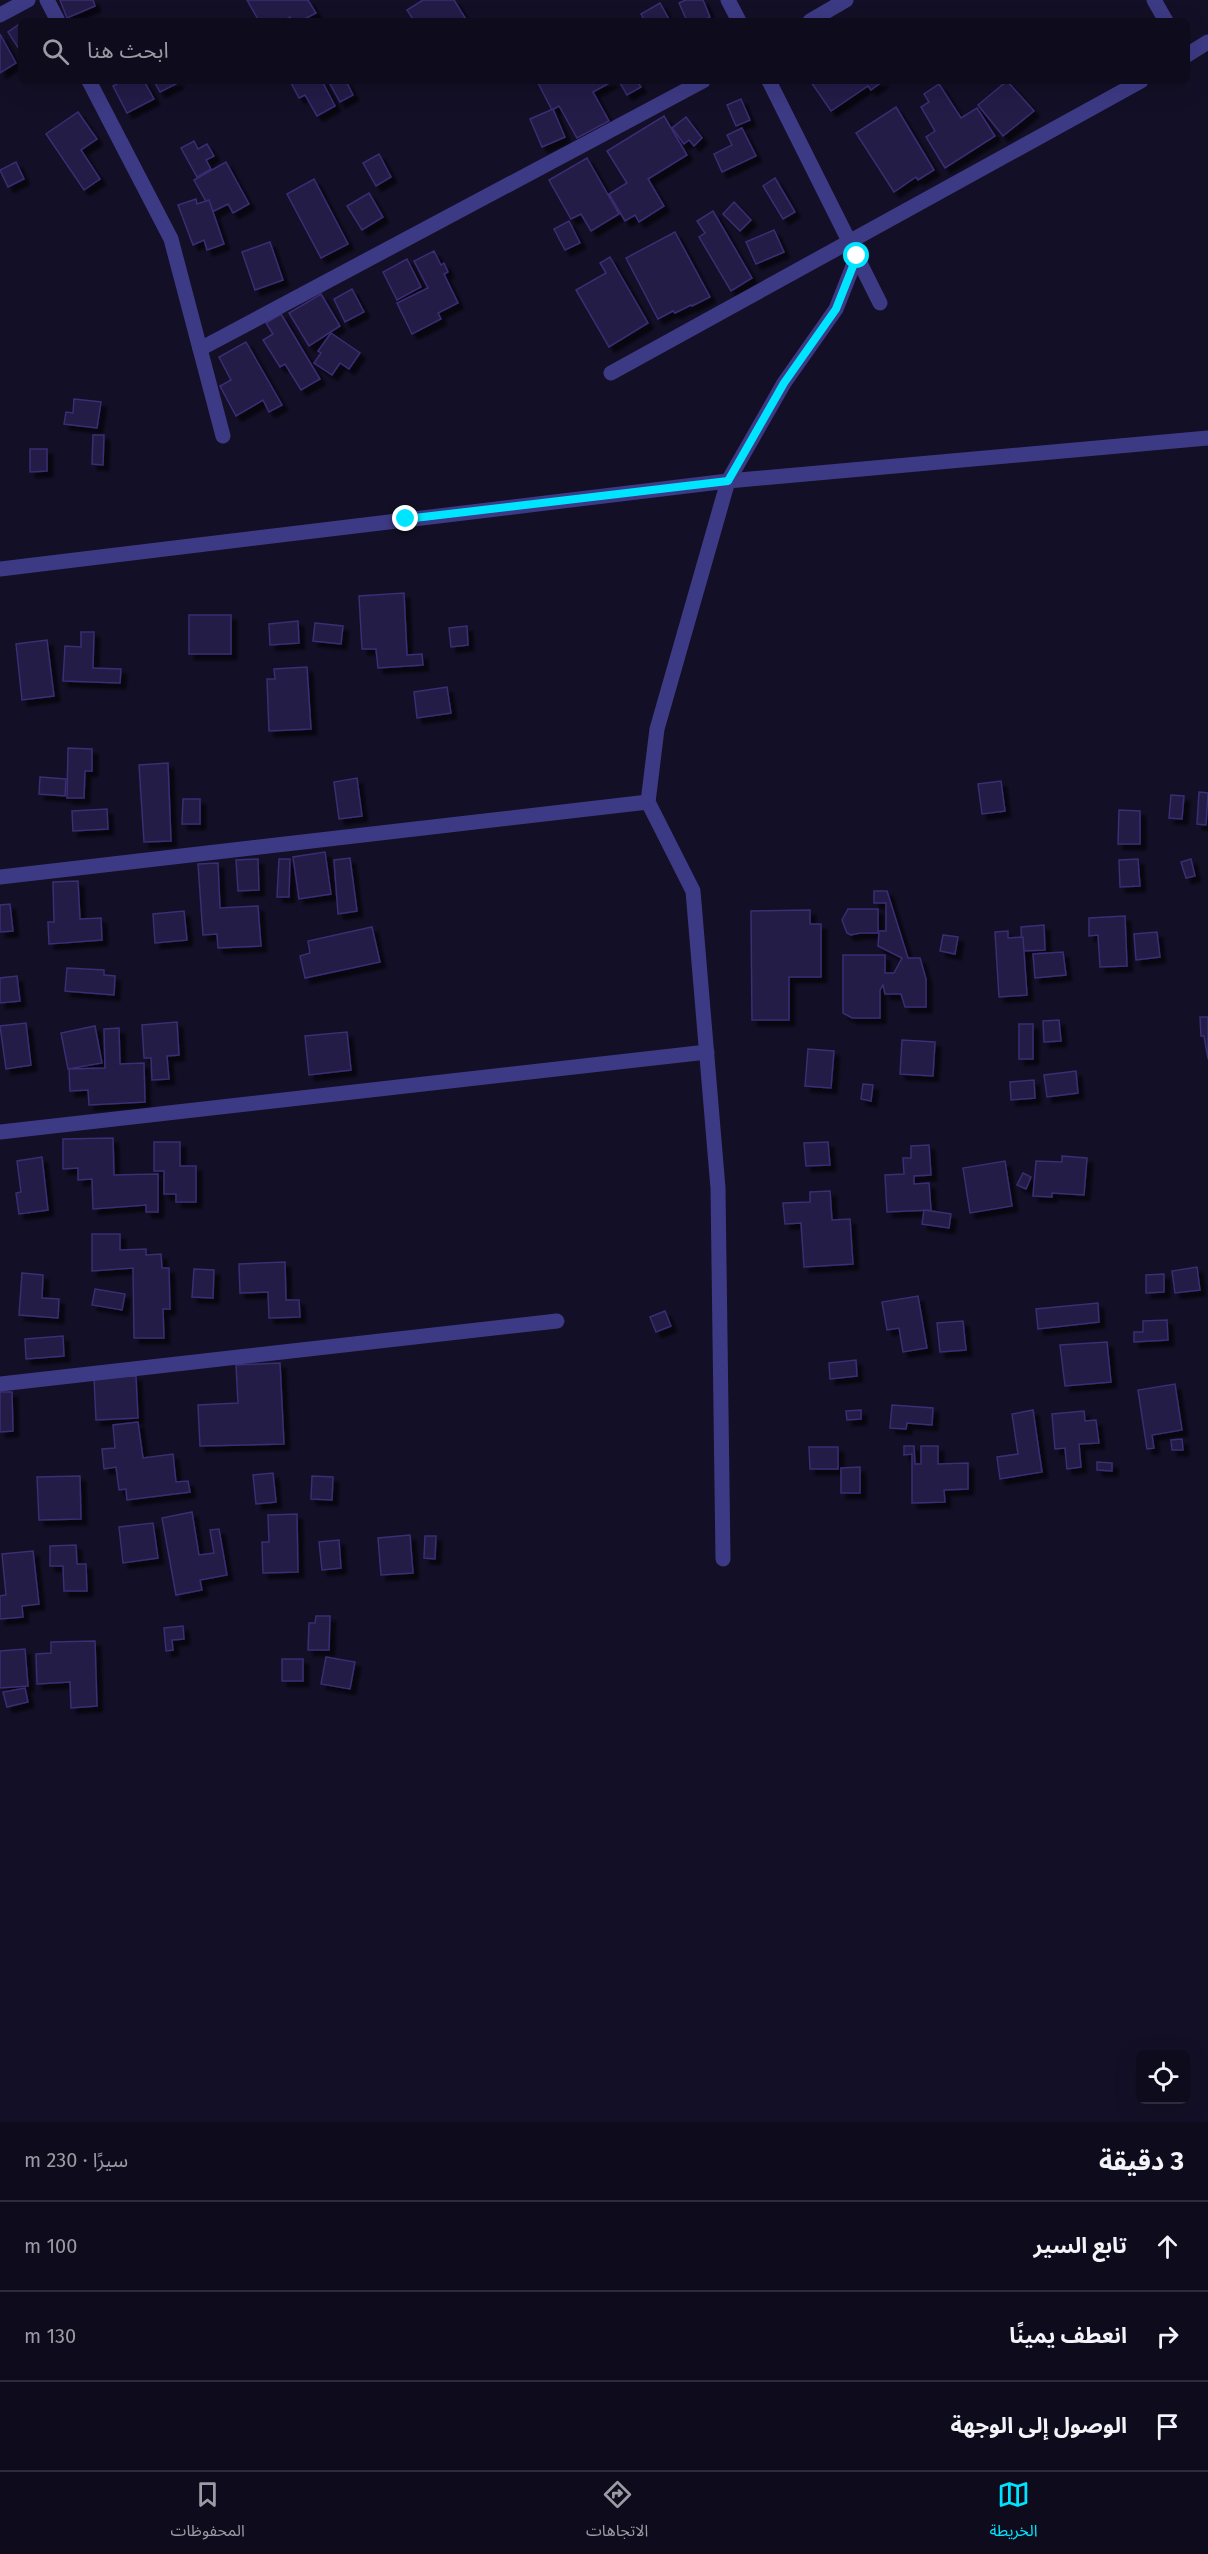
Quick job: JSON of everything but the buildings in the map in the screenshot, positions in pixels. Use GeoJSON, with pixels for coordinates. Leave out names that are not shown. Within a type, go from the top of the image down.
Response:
{"type":"FeatureCollection","features":[{"type":"Feature","properties":{"kind":"street"},"geometry":{"type":"LineString","coordinates":[[0,15],[28,0]]}},
{"type":"Feature","properties":{"kind":"street"},"geometry":{"type":"LineString","coordinates":[[47,0],[56,18]]}},
{"type":"Feature","properties":{"kind":"street"},"geometry":{"type":"LineString","coordinates":[[728,0],[737,18]]}},
{"type":"Feature","properties":{"kind":"street"},"geometry":{"type":"LineString","coordinates":[[815,18],[846,0]]}},
{"type":"Feature","properties":{"kind":"street"},"geometry":{"type":"LineString","coordinates":[[1154,0],[1164,18]]}},
{"type":"Feature","properties":{"kind":"street"},"geometry":{"type":"LineString","coordinates":[[1190,54],[1208,42]]}},
{"type":"Feature","properties":{"kind":"street"},"geometry":{"type":"LineString","coordinates":[[91,84],[171,240],[223,436]]}},
{"type":"Feature","properties":{"kind":"street"},"geometry":{"type":"LineString","coordinates":[[200,349],[697,84]]}},
{"type":"Feature","properties":{"kind":"street"},"geometry":{"type":"LineString","coordinates":[[770,84],[880,303]]}},
{"type":"Feature","properties":{"kind":"street"},"geometry":{"type":"LineString","coordinates":[[611,373],[1136,84]]}},
{"type":"Feature","properties":{"kind":"street"},"geometry":{"type":"LineString","coordinates":[[723,1559],[718,1188],[693,891],[648,802],[657,729],[728,481],[784,383],[836,309],[857,256]]}},
{"type":"Feature","properties":{"kind":"street"},"geometry":{"type":"LineString","coordinates":[[0,569],[728,481],[1208,438]]}},
{"type":"Feature","properties":{"kind":"street"},"geometry":{"type":"LineString","coordinates":[[0,877],[648,802]]}},
{"type":"Feature","properties":{"kind":"street"},"geometry":{"type":"LineString","coordinates":[[0,1132],[707,1052]]}},
{"type":"Feature","properties":{"kind":"street"},"geometry":{"type":"LineString","coordinates":[[0,1384],[557,1321]]}},
{"type":"Feature","properties":{"kind":"route"},"geometry":{"type":"LineString","coordinates":[[406,519],[728,481],[784,383],[836,309],[857,256]]}}]}
